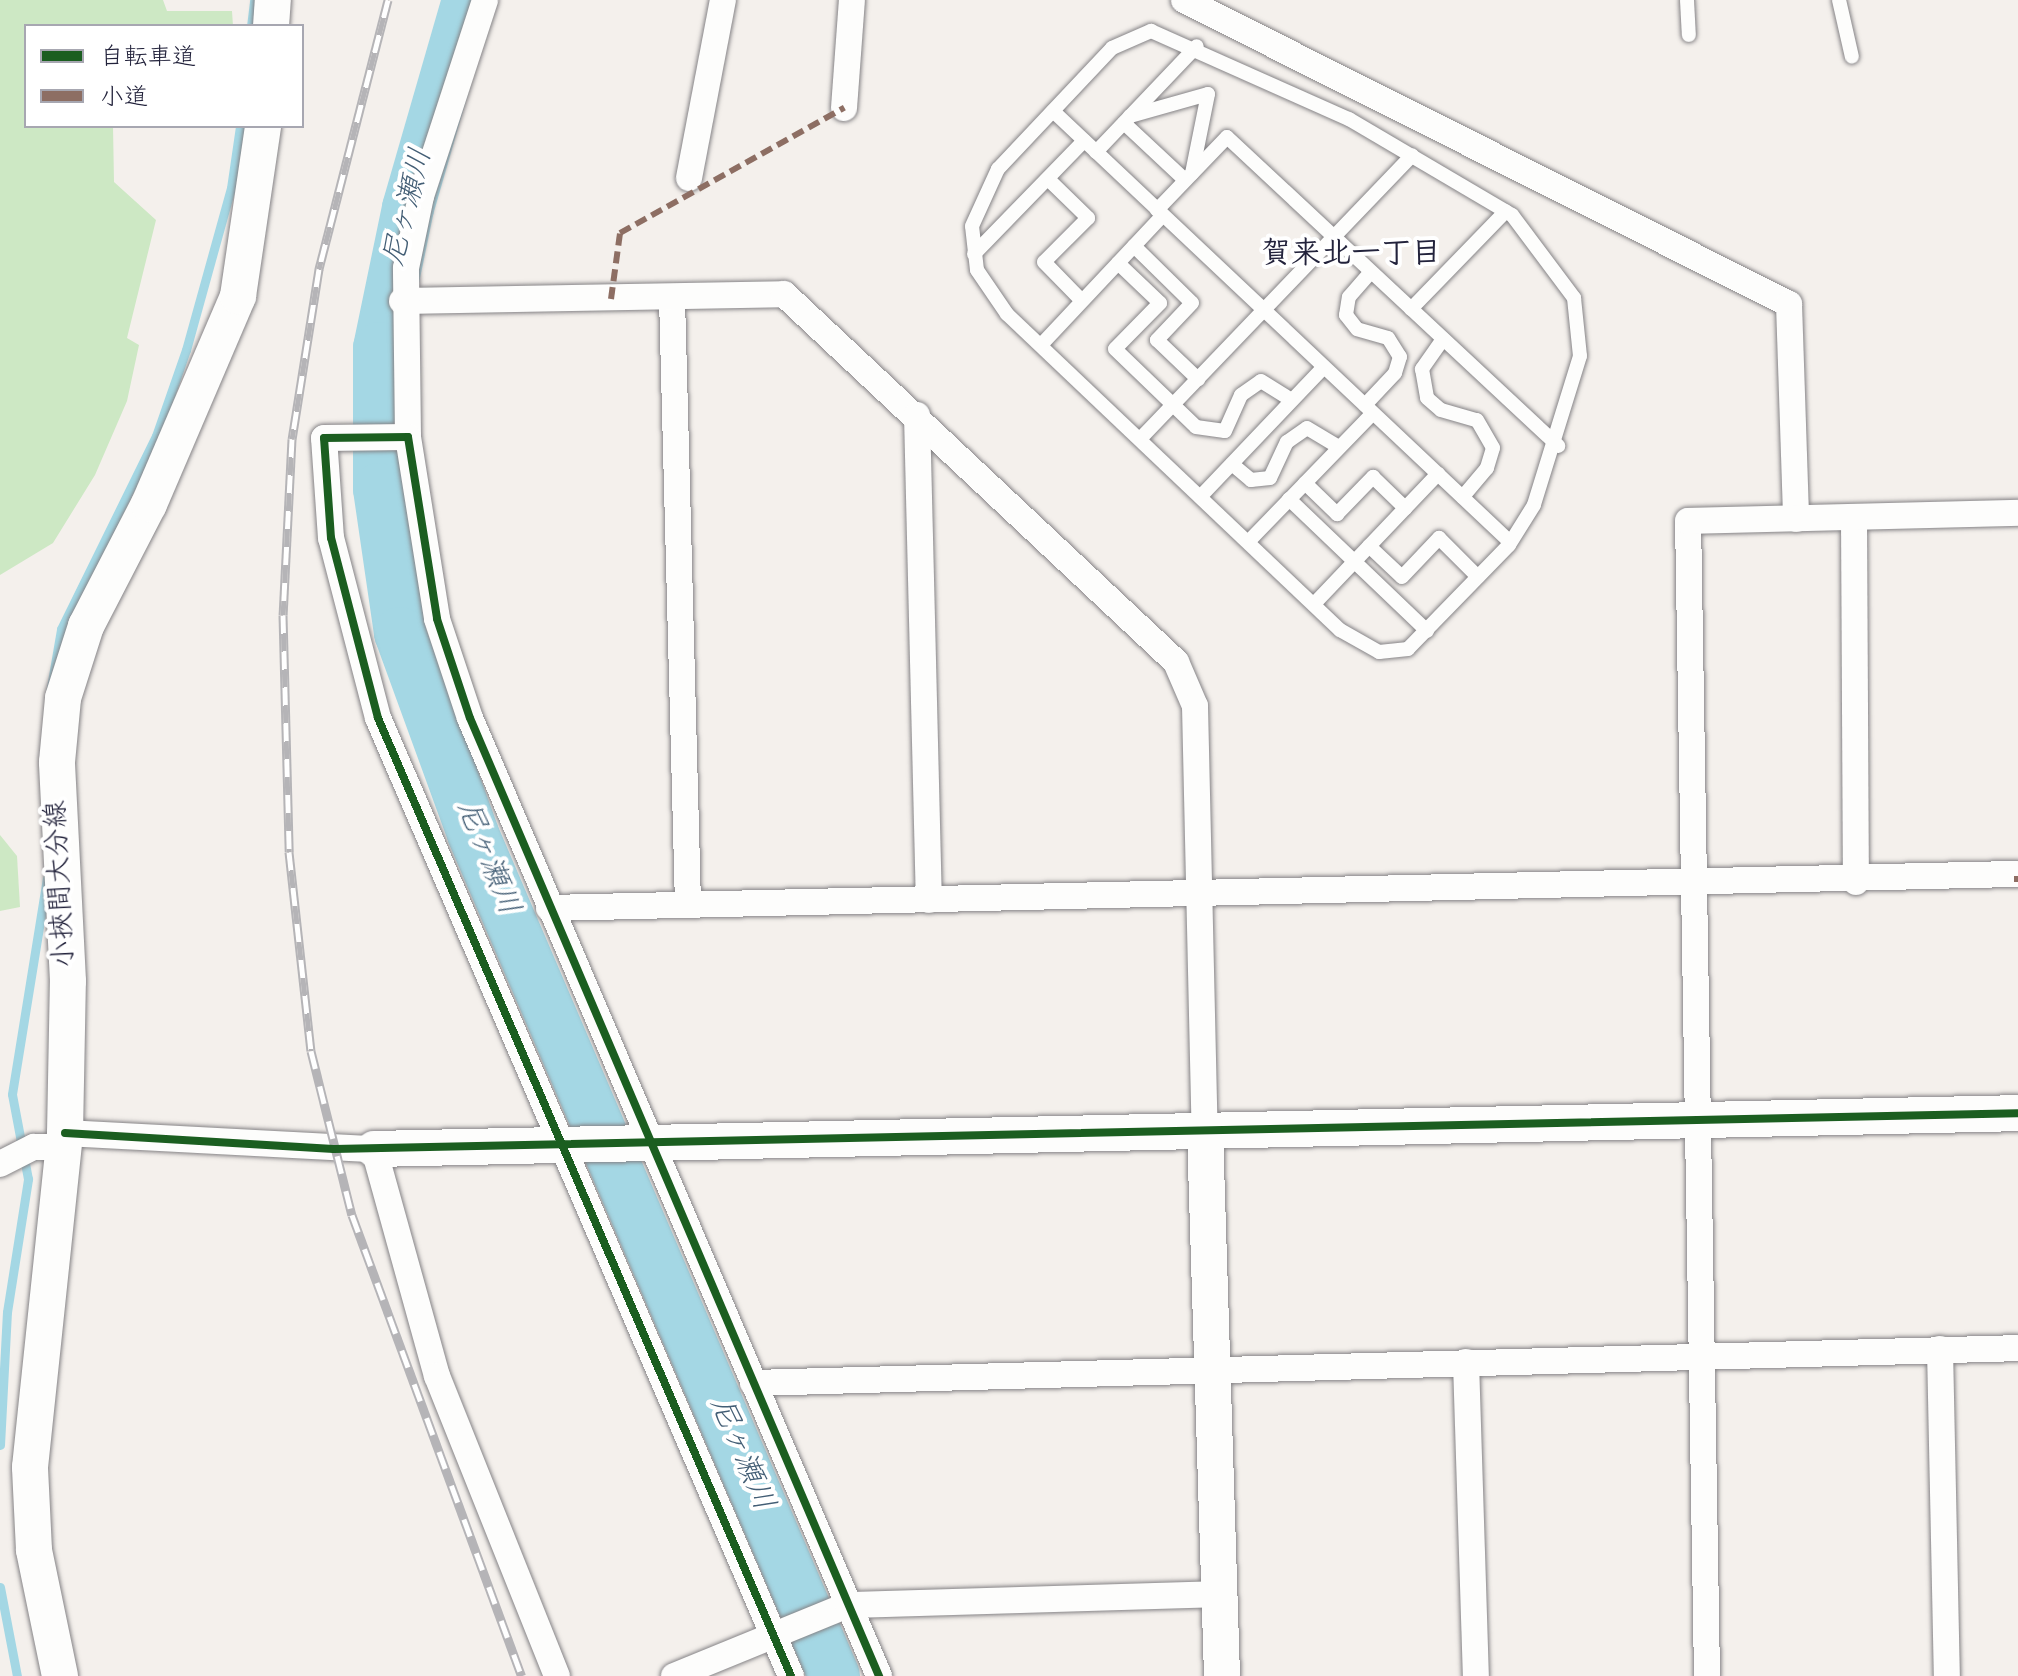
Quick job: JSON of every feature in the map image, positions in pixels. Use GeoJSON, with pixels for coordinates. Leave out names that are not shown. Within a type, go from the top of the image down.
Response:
{"type":"FeatureCollection","features":[{"type":"Feature","properties":{"kind":"street"},"geometry":{"type":"LineString","coordinates":[[271,24],[273,0]]}},
{"type":"Feature","properties":{"kind":"street"},"geometry":{"type":"LineString","coordinates":[[485,0],[421,196],[402,301],[397,437],[437,619],[645,1145],[753,1383],[879,1676]]}},
{"type":"Feature","properties":{"kind":"street"},"geometry":{"type":"LineString","coordinates":[[689,178],[723,0]]}},
{"type":"Feature","properties":{"kind":"street"},"geometry":{"type":"LineString","coordinates":[[844,108],[852,0]]}},
{"type":"Feature","properties":{"kind":"street"},"geometry":{"type":"LineString","coordinates":[[1184,0],[1789,304],[1796,519]]}},
{"type":"Feature","properties":{"kind":"street","name":"小挾間大分線"},"geometry":{"type":"LineString","coordinates":[[60,1676],[34,1550],[30,1467],[64,1140],[68,981],[57,762],[63,698],[86,626],[149,504],[238,296],[255,221],[263,128]]}},
{"type":"Feature","properties":{"kind":"street"},"geometry":{"type":"LineString","coordinates":[[402,301],[784,294],[917,415],[1183,670],[1195,706],[1210,1369],[1222,1676]]}},
{"type":"Feature","properties":{"kind":"street"},"geometry":{"type":"LineString","coordinates":[[672,298],[688,904]]}},
{"type":"Feature","properties":{"kind":"street"},"geometry":{"type":"LineString","coordinates":[[917,415],[929,900]]}},
{"type":"Feature","properties":{"kind":"street"},"geometry":{"type":"LineString","coordinates":[[397,437],[324,438],[331,538],[378,718],[573,1144],[791,1676]]}},
{"type":"Feature","properties":{"kind":"street"},"geometry":{"type":"LineString","coordinates":[[1707,1676],[1688,521],[2018,513]]}},
{"type":"Feature","properties":{"kind":"street"},"geometry":{"type":"LineString","coordinates":[[1854,517],[1856,882]]}},
{"type":"Feature","properties":{"kind":"street"},"geometry":{"type":"LineString","coordinates":[[549,908],[1856,882],[2018,874]]}},
{"type":"Feature","properties":{"kind":"street"},"geometry":{"type":"LineString","coordinates":[[0,1164],[27,1148],[64,1140],[374,1149],[2018,1113]]}},
{"type":"Feature","properties":{"kind":"street"},"geometry":{"type":"LineString","coordinates":[[374,1149],[437,1376],[557,1676]]}},
{"type":"Feature","properties":{"kind":"street"},"geometry":{"type":"LineString","coordinates":[[753,1383],[2018,1348]]}},
{"type":"Feature","properties":{"kind":"street"},"geometry":{"type":"LineString","coordinates":[[1940,1349],[1947,1676]]}},
{"type":"Feature","properties":{"kind":"street"},"geometry":{"type":"LineString","coordinates":[[1466,1362],[1476,1676]]}},
{"type":"Feature","properties":{"kind":"street"},"geometry":{"type":"LineString","coordinates":[[674,1676],[847,1606],[1218,1594]]}},
{"type":"Feature","properties":{"kind":"lane"},"geometry":{"type":"LineString","coordinates":[[1687,0],[1689,35]]}},
{"type":"Feature","properties":{"kind":"lane"},"geometry":{"type":"LineString","coordinates":[[1839,0],[1852,57]]}},
{"type":"Feature","properties":{"kind":"lane"},"geometry":{"type":"LineString","coordinates":[[1159,32],[1197,46],[1412,155],[1506,211],[1563,276],[1581,320],[1580,356],[1558,446],[1510,542],[1408,649],[1379,652],[1314,604],[1041,345],[986,288],[974,254],[972,226],[988,184],[1053,111],[1130,36],[1159,32]]}},
{"type":"Feature","properties":{"kind":"lane"},"geometry":{"type":"LineString","coordinates":[[1096,152],[1197,46]]}},
{"type":"Feature","properties":{"kind":"lane"},"geometry":{"type":"LineString","coordinates":[[1127,120],[1208,94],[1188,177]]}},
{"type":"Feature","properties":{"kind":"lane"},"geometry":{"type":"LineString","coordinates":[[1053,111],[1262,312],[1510,542]]}},
{"type":"Feature","properties":{"kind":"lane"},"geometry":{"type":"LineString","coordinates":[[1127,120],[1188,177]]}},
{"type":"Feature","properties":{"kind":"lane"},"geometry":{"type":"LineString","coordinates":[[1041,345],[1134,246],[1188,177],[1227,137],[1558,446]]}},
{"type":"Feature","properties":{"kind":"lane"},"geometry":{"type":"LineString","coordinates":[[974,254],[1084,141]]}},
{"type":"Feature","properties":{"kind":"lane"},"geometry":{"type":"LineString","coordinates":[[1140,439],[1412,155]]}},
{"type":"Feature","properties":{"kind":"lane"},"geometry":{"type":"LineString","coordinates":[[1048,179],[1088,218],[1044,262],[1082,301]]}},
{"type":"Feature","properties":{"kind":"lane"},"geometry":{"type":"LineString","coordinates":[[1411,309],[1506,211]]}},
{"type":"Feature","properties":{"kind":"lane"},"geometry":{"type":"LineString","coordinates":[[1134,246],[1192,303],[1157,340],[1198,379]]}},
{"type":"Feature","properties":{"kind":"lane"},"geometry":{"type":"LineString","coordinates":[[1118,263],[1160,303],[1115,349],[1173,405],[1216,435],[1232,425],[1241,395],[1255,384],[1274,384],[1292,400]]}},
{"type":"Feature","properties":{"kind":"lane"},"geometry":{"type":"LineString","coordinates":[[1249,541],[1339,447],[1395,373],[1400,357],[1388,338],[1357,329],[1346,315],[1349,297],[1371,272]]}},
{"type":"Feature","properties":{"kind":"lane"},"geometry":{"type":"LineString","coordinates":[[1443,339],[1422,369],[1427,398],[1441,410],[1477,420],[1492,442],[1491,462],[1463,497]]}},
{"type":"Feature","properties":{"kind":"lane"},"geometry":{"type":"LineString","coordinates":[[1201,496],[1324,367]]}},
{"type":"Feature","properties":{"kind":"lane"},"geometry":{"type":"LineString","coordinates":[[1232,464],[1251,480],[1270,478],[1287,442],[1307,428],[1339,447]]}},
{"type":"Feature","properties":{"kind":"lane"},"geometry":{"type":"LineString","coordinates":[[1314,604],[1438,474]]}},
{"type":"Feature","properties":{"kind":"lane"},"geometry":{"type":"LineString","coordinates":[[1305,483],[1337,514],[1373,477],[1405,508]]}},
{"type":"Feature","properties":{"kind":"lane"},"geometry":{"type":"LineString","coordinates":[[1289,499],[1427,631]]}},
{"type":"Feature","properties":{"kind":"lane"},"geometry":{"type":"LineString","coordinates":[[1369,546],[1402,577],[1439,538],[1478,577]]}},
{"type":"Feature","properties":{"kind":"green space"},"geometry":{"type":"Polygon","coordinates":[[[0,0],[163,0],[167,11],[232,11],[233,24],[24,24],[24,128],[113,128],[114,182],[156,220],[127,338],[139,345],[127,401],[95,475],[53,543],[0,575],[0,0]]]}},
{"type":"Feature","properties":{"kind":"green space"},"geometry":{"type":"Polygon","coordinates":[[[0,835],[17,856],[20,907],[0,911],[0,835]]]}},
{"type":"Feature","properties":{"kind":"waterway"},"geometry":{"type":"LineString","coordinates":[[251,24],[254,0]]}},
{"type":"Feature","properties":{"kind":"waterway","name":"尼ヶ瀬川"},"geometry":{"type":"LineString","coordinates":[[468,0],[408,208],[379,348],[379,489],[400,633],[473,834],[834,1676]]}},
{"type":"Feature","properties":{"kind":"waterway"},"geometry":{"type":"LineString","coordinates":[[50,693],[61,629],[156,436],[186,350],[231,188],[240,128]]}},
{"type":"Feature","properties":{"kind":"waterway"},"geometry":{"type":"LineString","coordinates":[[0,1445],[7,1312],[28,1179],[12,1094],[47,879]]}},
{"type":"Feature","properties":{"kind":"waterway"},"geometry":{"type":"LineString","coordinates":[[0,1587],[17,1676]]}},
{"type":"Feature","properties":{"kind":"railway"},"geometry":{"type":"LineString","coordinates":[[388,0],[319,269],[292,439],[283,615],[289,852],[311,1051],[352,1215],[522,1676]]}},
{"type":"Feature","properties":{"kind":"marked path"},"geometry":{"type":"LineString","coordinates":[[611,299],[620,233],[844,108]]}},
{"type":"Feature","properties":{"kind":"cycle path"},"geometry":{"type":"LineString","coordinates":[[791,1676],[378,718],[331,538],[324,438],[408,437],[437,619],[470,718],[879,1676]]}},
{"type":"Feature","properties":{"kind":"cycle path"},"geometry":{"type":"LineString","coordinates":[[65,1133],[334,1149],[2018,1113]]}},
{"type":"Feature","properties":{"kind":"district","name":"賀来北一丁目"},"geometry":{"type":"Point","coordinates":[1351,257]}}]}
